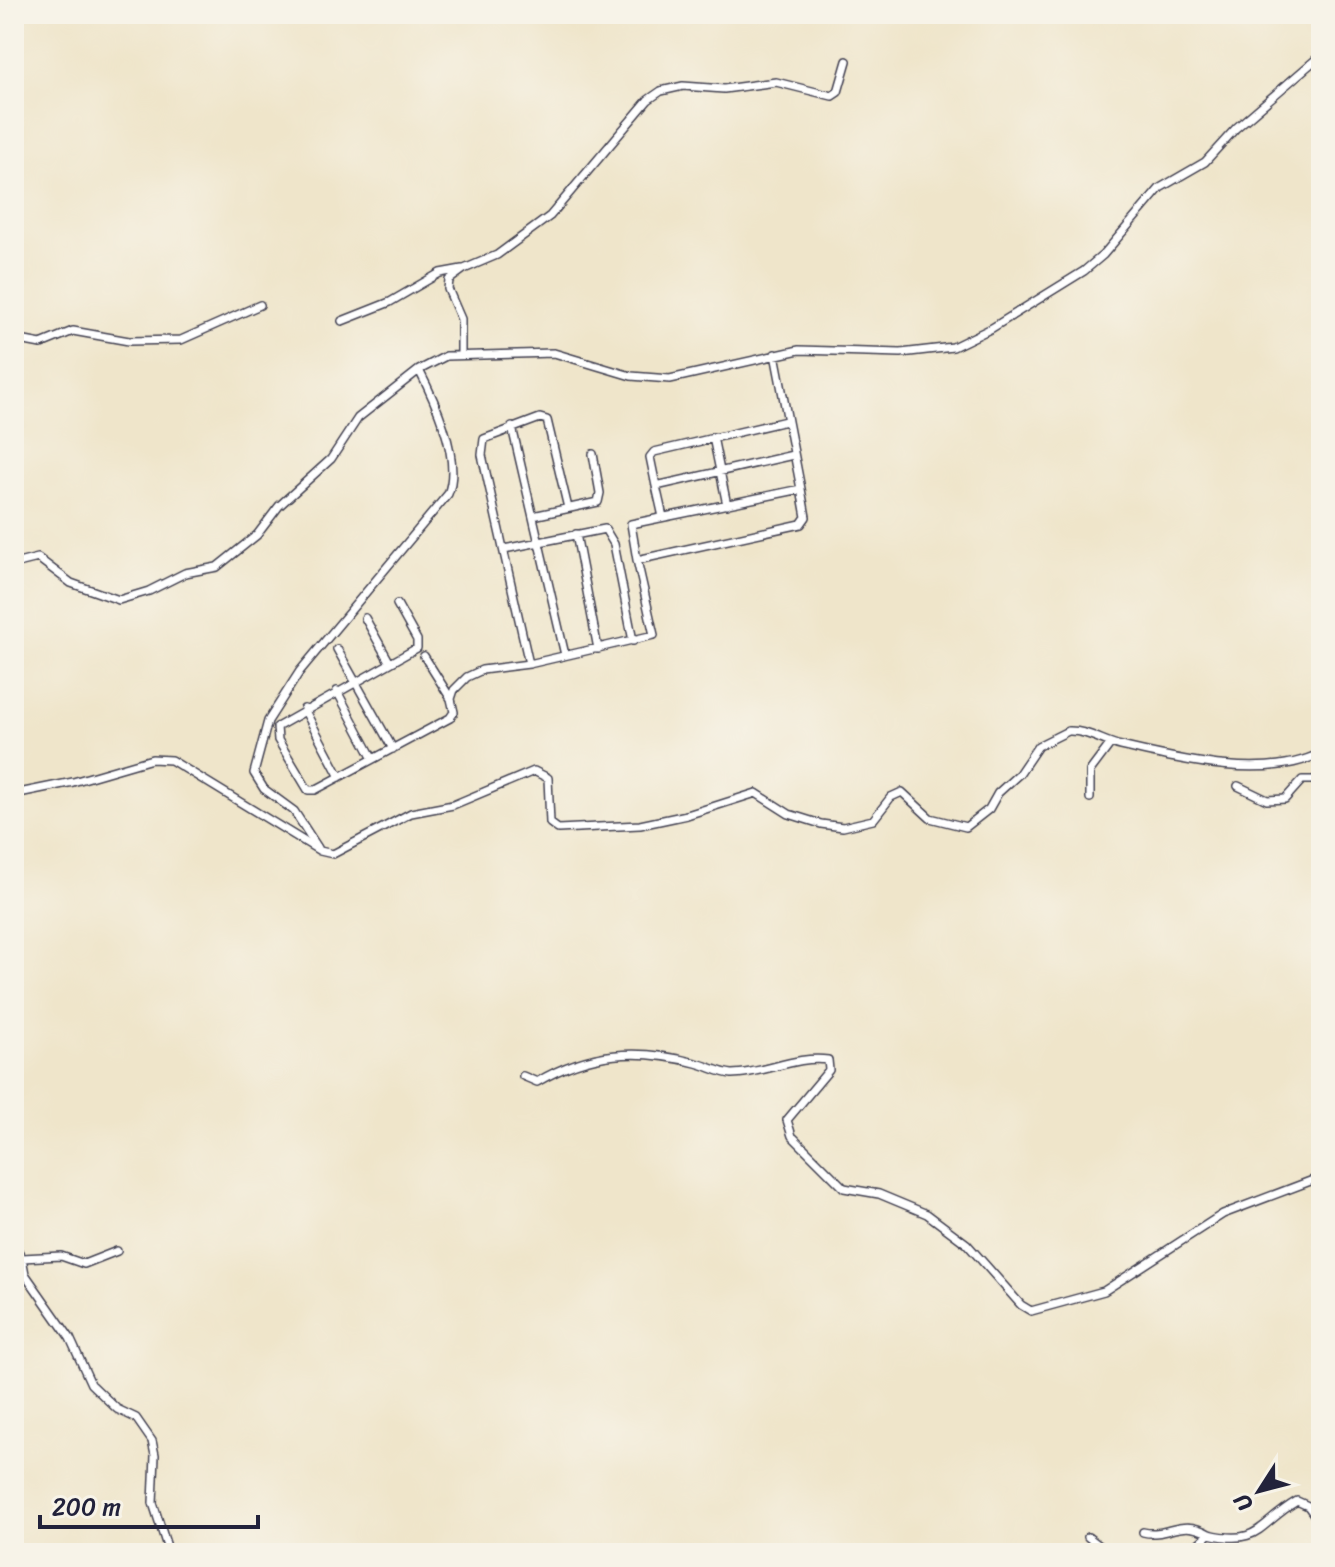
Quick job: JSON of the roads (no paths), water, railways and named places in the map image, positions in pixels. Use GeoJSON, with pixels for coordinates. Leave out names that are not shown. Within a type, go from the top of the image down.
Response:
{"type":"FeatureCollection","features":[{"type":"Feature","properties":{"kind":"street"},"geometry":{"type":"LineString","coordinates":[[14,564],[38,558],[71,583],[119,600],[149,591],[187,572],[217,567],[257,535],[279,506],[331,459],[358,418],[438,358],[554,353],[631,376],[670,379],[725,369],[775,354],[824,349],[901,353],[953,347],[971,339],[1096,261],[1160,188],[1205,162],[1236,128],[1321,55]]}},
{"type":"Feature","properties":{"kind":"street"},"geometry":{"type":"LineString","coordinates":[[461,355],[461,319],[448,289],[449,280],[464,269],[497,255],[559,208],[643,106],[661,91],[683,86],[724,89],[776,82],[832,96],[838,92],[841,71],[847,61]]}},
{"type":"Feature","properties":{"kind":"street"},"geometry":{"type":"LineString","coordinates":[[342,321],[390,302],[440,273],[464,269]]}},
{"type":"Feature","properties":{"kind":"street"},"geometry":{"type":"LineString","coordinates":[[14,346],[25,341],[41,344],[73,331],[129,341],[181,340],[260,305]]}},
{"type":"Feature","properties":{"kind":"street"},"geometry":{"type":"LineString","coordinates":[[637,560],[801,524],[806,517],[775,354]]}},
{"type":"Feature","properties":{"kind":"street"},"geometry":{"type":"LineString","coordinates":[[318,848],[294,811],[264,789],[254,773],[268,721],[300,671],[448,494],[452,475],[444,428],[419,370]]}},
{"type":"Feature","properties":{"kind":"street"},"geometry":{"type":"LineString","coordinates":[[529,664],[482,444],[487,437],[540,418],[547,420],[568,508]]}},
{"type":"Feature","properties":{"kind":"street"},"geometry":{"type":"LineString","coordinates":[[663,517],[652,454],[786,421]]}},
{"type":"Feature","properties":{"kind":"street"},"geometry":{"type":"LineString","coordinates":[[512,427],[565,655]]}},
{"type":"Feature","properties":{"kind":"street"},"geometry":{"type":"LineString","coordinates":[[713,437],[727,505]]}},
{"type":"Feature","properties":{"kind":"street"},"geometry":{"type":"LineString","coordinates":[[533,516],[600,499],[593,454]]}},
{"type":"Feature","properties":{"kind":"street"},"geometry":{"type":"LineString","coordinates":[[656,486],[793,455]]}},
{"type":"Feature","properties":{"kind":"street"},"geometry":{"type":"LineString","coordinates":[[451,699],[459,684],[477,673],[598,649],[656,633],[631,524],[801,489]]}},
{"type":"Feature","properties":{"kind":"street"},"geometry":{"type":"LineString","coordinates":[[504,549],[600,528],[612,537],[633,641]]}},
{"type":"Feature","properties":{"kind":"street"},"geometry":{"type":"LineString","coordinates":[[576,534],[598,649]]}},
{"type":"Feature","properties":{"kind":"street"},"geometry":{"type":"LineString","coordinates":[[397,604],[418,646],[282,721],[275,732],[298,779],[311,791],[453,716],[451,699],[424,656]]}},
{"type":"Feature","properties":{"kind":"street"},"geometry":{"type":"LineString","coordinates":[[365,618],[390,663]]}},
{"type":"Feature","properties":{"kind":"street"},"geometry":{"type":"LineString","coordinates":[[337,649],[393,749]]}},
{"type":"Feature","properties":{"kind":"street"},"geometry":{"type":"LineString","coordinates":[[337,691],[373,759]]}},
{"type":"Feature","properties":{"kind":"street"},"geometry":{"type":"LineString","coordinates":[[304,709],[340,777]]}},
{"type":"Feature","properties":{"kind":"street"},"geometry":{"type":"LineString","coordinates":[[14,794],[165,758],[256,808],[327,854],[341,852],[411,813],[453,805],[534,771],[548,778],[550,823],[558,829],[640,825],[687,815],[756,793],[789,814],[843,827],[873,820],[893,795],[902,792],[930,818],[966,827],[989,809],[998,793],[1019,774],[1045,739],[1077,730],[1111,743],[1198,760],[1271,768],[1304,761],[1321,753]]}},
{"type":"Feature","properties":{"kind":"street"},"geometry":{"type":"LineString","coordinates":[[1090,798],[1090,771],[1111,743]]}},
{"type":"Feature","properties":{"kind":"street"},"geometry":{"type":"LineString","coordinates":[[1238,786],[1270,800],[1285,799],[1290,789],[1302,780],[1314,780],[1321,774]]}},
{"type":"Feature","properties":{"kind":"street"},"geometry":{"type":"LineString","coordinates":[[523,1076],[537,1082],[575,1061],[644,1053],[695,1062],[729,1074],[779,1068],[809,1059],[828,1060],[829,1070],[787,1120],[792,1136],[822,1170],[844,1188],[879,1194],[937,1221],[967,1244],[1021,1305],[1031,1311],[1104,1291],[1223,1214],[1321,1177]]}},
{"type":"Feature","properties":{"kind":"street"},"geometry":{"type":"LineString","coordinates":[[14,1244],[22,1258],[25,1274],[70,1338],[91,1384],[117,1409],[136,1418],[152,1441],[155,1455],[153,1503],[169,1553]]}},
{"type":"Feature","properties":{"kind":"street"},"geometry":{"type":"LineString","coordinates":[[22,1258],[61,1256],[84,1264],[117,1251]]}},
{"type":"Feature","properties":{"kind":"street"},"geometry":{"type":"LineString","coordinates":[[1143,1532],[1151,1534],[1180,1526],[1195,1526],[1209,1534],[1235,1540],[1250,1535],[1297,1501],[1308,1506],[1321,1524]]}},
{"type":"Feature","properties":{"kind":"street"},"geometry":{"type":"LineString","coordinates":[[1188,1553],[1209,1534]]}},
{"type":"Feature","properties":{"kind":"street"},"geometry":{"type":"LineString","coordinates":[[1088,1537],[1109,1553]]}}]}
